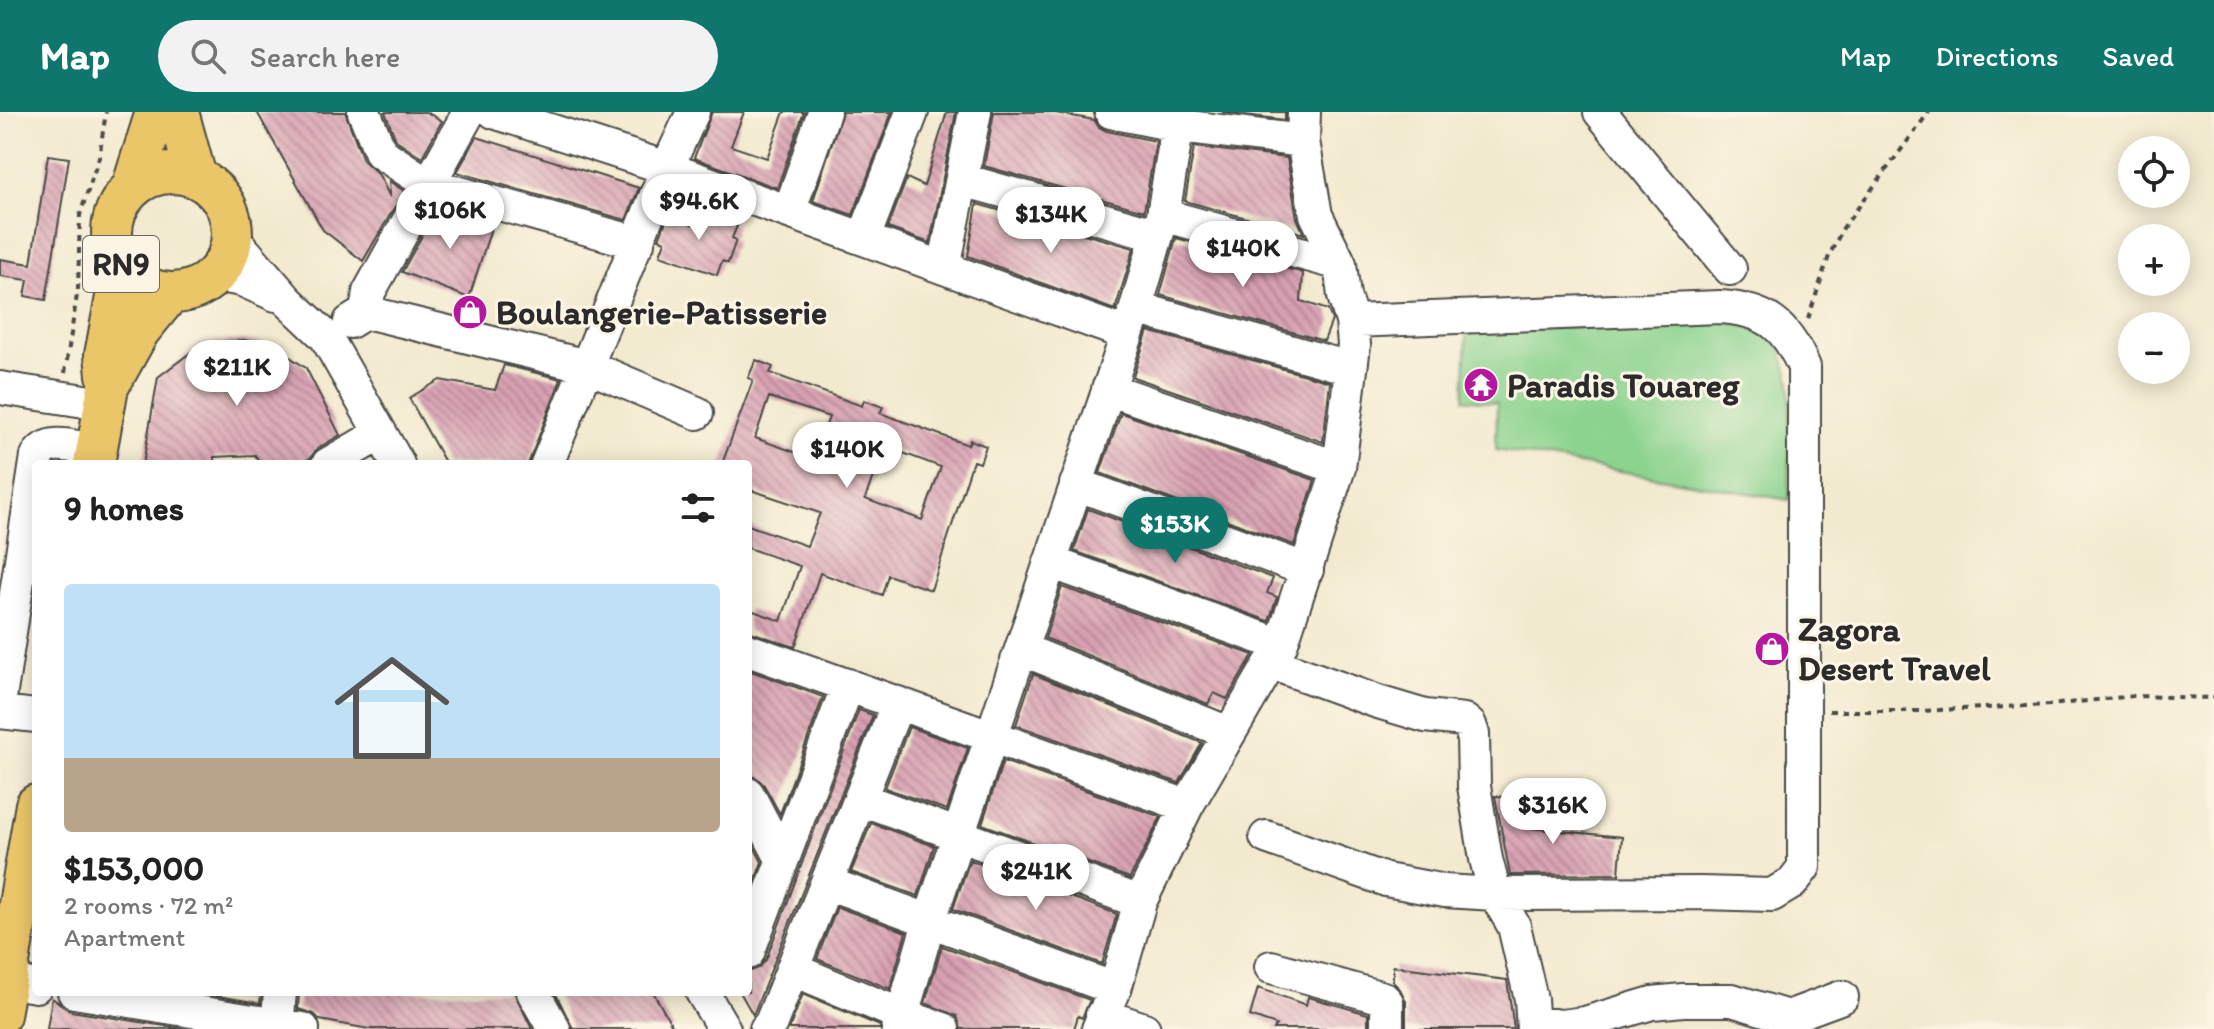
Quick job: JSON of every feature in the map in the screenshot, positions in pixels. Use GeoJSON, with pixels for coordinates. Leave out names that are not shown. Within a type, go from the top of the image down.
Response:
{"type":"FeatureCollection","features":[{"type":"Feature","properties":{"kind":"main road","name":"RN9"},"geometry":{"type":"LineString","coordinates":[[132,188],[156,112]]}},
{"type":"Feature","properties":{"kind":"main road"},"geometry":{"type":"LineString","coordinates":[[178,112],[196,177],[212,187],[224,201],[231,218],[232,237],[224,263],[215,275]]}},
{"type":"Feature","properties":{"kind":"main road","name":"RN9"},"geometry":{"type":"LineString","coordinates":[[196,177],[163,173],[146,178],[132,188],[121,201],[114,217],[112,234],[115,251],[122,266],[135,280],[152,289],[170,293],[187,291],[215,275]]}},
{"type":"Feature","properties":{"kind":"main road","name":"RN9"},"geometry":{"type":"LineString","coordinates":[[95,458],[106,396],[105,355],[122,266]]}},
{"type":"Feature","properties":{"kind":"main road","name":"RN9"},"geometry":{"type":"LineString","coordinates":[[106,396],[139,331],[170,293]]}},
{"type":"Feature","properties":{"kind":"main road"},"geometry":{"type":"LineString","coordinates":[[10,992],[32,834]]}},
{"type":"Feature","properties":{"kind":"street"},"geometry":{"type":"LineString","coordinates":[[364,112],[381,153],[428,184],[638,243]]}},
{"type":"Feature","properties":{"kind":"street"},"geometry":{"type":"LineString","coordinates":[[366,312],[369,292],[469,112]]}},
{"type":"Feature","properties":{"kind":"street"},"geometry":{"type":"LineString","coordinates":[[494,112],[667,168],[944,268],[1131,321],[1349,368]]}},
{"type":"Feature","properties":{"kind":"street"},"geometry":{"type":"LineString","coordinates":[[549,460],[667,168],[693,112]]}},
{"type":"Feature","properties":{"kind":"street"},"geometry":{"type":"LineString","coordinates":[[789,212],[824,112]]}},
{"type":"Feature","properties":{"kind":"street"},"geometry":{"type":"LineString","coordinates":[[864,238],[912,112]]}},
{"type":"Feature","properties":{"kind":"street"},"geometry":{"type":"LineString","coordinates":[[944,268],[975,112]]}},
{"type":"Feature","properties":{"kind":"street"},"geometry":{"type":"LineString","coordinates":[[1105,1011],[1140,902],[1187,806],[1276,654],[1307,570],[1339,468],[1354,345],[1340,264],[1316,215],[1303,127],[1111,112]]}},
{"type":"Feature","properties":{"kind":"street"},"geometry":{"type":"LineString","coordinates":[[1600,112],[1730,269]]}},
{"type":"Feature","properties":{"kind":"street"},"geometry":{"type":"LineString","coordinates":[[901,1022],[929,922],[1131,321],[1159,225],[1180,119]]}},
{"type":"Feature","properties":{"kind":"street"},"geometry":{"type":"LineString","coordinates":[[963,180],[1340,264]]}},
{"type":"Feature","properties":{"kind":"street"},"geometry":{"type":"LineString","coordinates":[[232,237],[287,300],[326,337],[396,460]]}},
{"type":"Feature","properties":{"kind":"street"},"geometry":{"type":"LineString","coordinates":[[215,275],[242,280],[287,300]]}},
{"type":"Feature","properties":{"kind":"street"},"geometry":{"type":"LineString","coordinates":[[1266,837],[1386,880],[1445,891],[1495,894],[1687,892],[1772,895],[1792,883],[1804,867],[1804,367],[1795,346],[1767,317],[1732,308],[1352,321]]}},
{"type":"Feature","properties":{"kind":"street"},"geometry":{"type":"LineString","coordinates":[[326,337],[366,312],[587,366],[697,413]]}},
{"type":"Feature","properties":{"kind":"street"},"geometry":{"type":"LineString","coordinates":[[0,388],[61,397],[106,396]]}},
{"type":"Feature","properties":{"kind":"street"},"geometry":{"type":"LineString","coordinates":[[1108,389],[1339,468]]}},
{"type":"Feature","properties":{"kind":"street"},"geometry":{"type":"LineString","coordinates":[[335,460],[380,434]]}},
{"type":"Feature","properties":{"kind":"street"},"geometry":{"type":"LineString","coordinates":[[36,460],[42,449],[55,444],[95,458]]}},
{"type":"Feature","properties":{"kind":"street"},"geometry":{"type":"LineString","coordinates":[[1076,484],[1307,570]]}},
{"type":"Feature","properties":{"kind":"street"},"geometry":{"type":"LineString","coordinates":[[0,698],[32,489]]}},
{"type":"Feature","properties":{"kind":"street"},"geometry":{"type":"LineString","coordinates":[[1050,562],[1276,654],[1378,702],[1425,716],[1464,720],[1470,725],[1473,734],[1474,786],[1495,894],[1514,926],[1531,999],[1533,1025],[1585,1023],[1652,1003],[1683,1000],[1732,1000],[1788,1017],[1842,997]]}},
{"type":"Feature","properties":{"kind":"street"},"geometry":{"type":"LineString","coordinates":[[1021,649],[1229,733]]}},
{"type":"Feature","properties":{"kind":"street"},"geometry":{"type":"LineString","coordinates":[[752,651],[1187,806]]}},
{"type":"Feature","properties":{"kind":"street"},"geometry":{"type":"LineString","coordinates":[[752,942],[848,685]]}},
{"type":"Feature","properties":{"kind":"street"},"geometry":{"type":"LineString","coordinates":[[766,1029],[794,970],[898,703]]}},
{"type":"Feature","properties":{"kind":"street"},"geometry":{"type":"LineString","coordinates":[[0,712],[32,716]]}},
{"type":"Feature","properties":{"kind":"street"},"geometry":{"type":"LineString","coordinates":[[861,799],[1140,902]]}},
{"type":"Feature","properties":{"kind":"street"},"geometry":{"type":"LineString","coordinates":[[752,802],[782,859]]}},
{"type":"Feature","properties":{"kind":"street"},"geometry":{"type":"LineString","coordinates":[[827,883],[929,922],[1144,1029]]}},
{"type":"Feature","properties":{"kind":"street"},"geometry":{"type":"LineString","coordinates":[[1271,967],[1383,998],[1387,1002],[1387,1029]]}},
{"type":"Feature","properties":{"kind":"street"},"geometry":{"type":"LineString","coordinates":[[794,970],[901,1022],[943,1029]]}},
{"type":"Feature","properties":{"kind":"street"},"geometry":{"type":"LineString","coordinates":[[96,996],[286,1028],[281,996]]}},
{"type":"Feature","properties":{"kind":"street"},"geometry":{"type":"LineString","coordinates":[[535,996],[554,1029]]}},
{"type":"Feature","properties":{"kind":"street"},"geometry":{"type":"LineString","coordinates":[[705,996],[724,1029]]}},
{"type":"Feature","properties":{"kind":"path"},"geometry":{"type":"LineString","coordinates":[[61,397],[77,298],[80,215],[99,157],[106,112]]}},
{"type":"Feature","properties":{"kind":"path"},"geometry":{"type":"LineString","coordinates":[[1795,346],[1809,317],[1829,256],[1843,228],[1929,112]]}},
{"type":"Feature","properties":{"kind":"path"},"geometry":{"type":"LineString","coordinates":[[1803,710],[1918,711],[2050,705],[2133,696],[2214,698]]}},
{"type":"Feature","properties":{"kind":"green space"},"geometry":{"type":"Polygon","coordinates":[[[1718,320],[1746,326],[1779,344],[1790,380],[1789,500],[1496,450],[1497,403],[1464,399],[1467,332],[1718,320]]]}},
{"type":"Feature","properties":{"kind":"building"},"geometry":{"type":"Polygon","coordinates":[[[257,112],[345,112],[363,160],[379,175],[390,197],[389,181],[404,191],[363,261],[323,230],[257,112]]]}},
{"type":"Feature","properties":{"kind":"building"},"geometry":{"type":"Polygon","coordinates":[[[385,112],[426,112],[442,121],[422,157],[396,140],[385,112]]]}},
{"type":"Feature","properties":{"kind":"building"},"geometry":{"type":"Polygon","coordinates":[[[712,112],[744,112],[731,146],[767,158],[784,112],[804,112],[777,188],[694,158],[712,112]]]}},
{"type":"Feature","properties":{"kind":"building"},"geometry":{"type":"Polygon","coordinates":[[[842,112],[892,112],[853,215],[813,201],[842,112]]]}},
{"type":"Feature","properties":{"kind":"building"},"geometry":{"type":"Polygon","coordinates":[[[947,112],[956,112],[930,243],[888,228],[907,178],[924,186],[947,112]]]}},
{"type":"Feature","properties":{"kind":"building"},"geometry":{"type":"Polygon","coordinates":[[[994,112],[1050,112],[1094,120],[1107,131],[1156,141],[1144,211],[984,166],[994,112]]]}},
{"type":"Feature","properties":{"kind":"building"},"geometry":{"type":"Polygon","coordinates":[[[1222,112],[1285,112],[1285,120],[1222,112]]]}},
{"type":"Feature","properties":{"kind":"building"},"geometry":{"type":"Polygon","coordinates":[[[477,137],[639,188],[626,220],[457,172],[477,137]]]}},
{"type":"Feature","properties":{"kind":"building"},"geometry":{"type":"Polygon","coordinates":[[[1194,147],[1287,158],[1297,218],[1304,234],[1185,201],[1194,147]]]}},
{"type":"Feature","properties":{"kind":"building"},"geometry":{"type":"Polygon","coordinates":[[[48,155],[69,158],[46,300],[25,296],[28,280],[0,276],[0,259],[31,264],[48,155]]]}},
{"type":"Feature","properties":{"kind":"building"},"geometry":{"type":"Polygon","coordinates":[[[977,204],[1134,248],[1115,310],[968,256],[977,204]]]}},
{"type":"Feature","properties":{"kind":"building"},"geometry":{"type":"Polygon","coordinates":[[[438,207],[493,222],[469,298],[402,272],[438,207]]]}},
{"type":"Feature","properties":{"kind":"building"},"geometry":{"type":"Polygon","coordinates":[[[697,211],[737,226],[728,263],[722,261],[717,275],[660,255],[665,241],[659,239],[668,216],[692,224],[697,211]]]}},
{"type":"Feature","properties":{"kind":"building"},"geometry":{"type":"Polygon","coordinates":[[[1176,238],[1303,273],[1301,301],[1328,310],[1332,320],[1324,341],[1160,295],[1176,238]]]}},
{"type":"Feature","properties":{"kind":"building"},"geometry":{"type":"Polygon","coordinates":[[[1148,331],[1330,382],[1323,442],[1133,377],[1148,331]]]}},
{"type":"Feature","properties":{"kind":"building"},"geometry":{"type":"Polygon","coordinates":[[[244,340],[275,347],[306,368],[340,435],[318,448],[307,460],[258,460],[255,455],[214,457],[214,460],[144,460],[158,377],[202,344],[244,340]]]}},
{"type":"Feature","properties":{"kind":"building"},"geometry":{"type":"Polygon","coordinates":[[[756,360],[773,367],[770,373],[862,406],[864,400],[883,407],[880,413],[968,445],[970,440],[986,446],[980,463],[973,461],[931,590],[888,575],[882,595],[820,573],[795,647],[752,632],[752,610],[781,621],[800,566],[752,549],[752,526],[807,546],[820,513],[752,490],[752,460],[723,460],[753,380],[748,378],[756,360]],[[769,397],[755,438],[814,459],[829,417],[769,397]],[[884,446],[865,499],[922,520],[941,467],[884,446]]]}},
{"type":"Feature","properties":{"kind":"building"},"geometry":{"type":"Polygon","coordinates":[[[504,365],[561,379],[530,460],[444,460],[409,398],[440,380],[495,390],[504,365]]]}},
{"type":"Feature","properties":{"kind":"building"},"geometry":{"type":"Polygon","coordinates":[[[1121,413],[1315,480],[1294,545],[1100,473],[1121,413]]]}},
{"type":"Feature","properties":{"kind":"building"},"geometry":{"type":"Polygon","coordinates":[[[1088,509],[1273,578],[1267,593],[1277,597],[1269,621],[1074,551],[1088,509]]]}},
{"type":"Feature","properties":{"kind":"building"},"geometry":{"type":"Polygon","coordinates":[[[1062,587],[1253,655],[1227,699],[1214,693],[1208,704],[1045,638],[1062,587]]]}},
{"type":"Feature","properties":{"kind":"building"},"geometry":{"type":"Polygon","coordinates":[[[752,671],[823,697],[780,814],[757,778],[752,776],[752,671]]]}},
{"type":"Feature","properties":{"kind":"building"},"geometry":{"type":"Polygon","coordinates":[[[1033,674],[1202,743],[1179,783],[1016,725],[1033,674]]]}},
{"type":"Feature","properties":{"kind":"building"},"geometry":{"type":"Polygon","coordinates":[[[859,710],[873,715],[753,1015],[742,996],[752,996],[752,971],[766,960],[859,710]]]}},
{"type":"Feature","properties":{"kind":"building"},"geometry":{"type":"Polygon","coordinates":[[[909,727],[968,748],[947,810],[885,788],[909,727]]]}},
{"type":"Feature","properties":{"kind":"building"},"geometry":{"type":"Polygon","coordinates":[[[1003,761],[1161,817],[1130,878],[982,824],[1003,761]]]}},
{"type":"Feature","properties":{"kind":"building"},"geometry":{"type":"Polygon","coordinates":[[[1495,796],[1531,799],[1531,828],[1622,837],[1619,874],[1510,875],[1495,796]]]}},
{"type":"Feature","properties":{"kind":"building"},"geometry":{"type":"Polygon","coordinates":[[[871,823],[934,846],[918,896],[851,872],[871,823]]]}},
{"type":"Feature","properties":{"kind":"building"},"geometry":{"type":"Polygon","coordinates":[[[752,843],[762,862],[752,888],[752,843]]]}},
{"type":"Feature","properties":{"kind":"building"},"geometry":{"type":"Polygon","coordinates":[[[970,860],[1117,914],[1102,964],[953,909],[970,860]]]}},
{"type":"Feature","properties":{"kind":"building"},"geometry":{"type":"Polygon","coordinates":[[[837,907],[906,932],[890,989],[817,959],[837,907]]]}},
{"type":"Feature","properties":{"kind":"building"},"geometry":{"type":"Polygon","coordinates":[[[942,946],[1090,1000],[1082,1018],[1078,1016],[1074,1029],[961,1029],[957,1016],[925,1003],[942,946]]]}},
{"type":"Feature","properties":{"kind":"building"},"geometry":{"type":"Polygon","coordinates":[[[1393,966],[1507,980],[1514,1029],[1406,1029],[1406,1001],[1393,982],[1393,966]]]}},
{"type":"Feature","properties":{"kind":"building"},"geometry":{"type":"Polygon","coordinates":[[[1258,988],[1306,1005],[1308,997],[1368,1014],[1368,1029],[1274,1029],[1276,1025],[1250,1016],[1258,988]]]}},
{"type":"Feature","properties":{"kind":"building"},"geometry":{"type":"Polygon","coordinates":[[[803,994],[880,1026],[880,1029],[789,1029],[803,994]]]}},
{"type":"Feature","properties":{"kind":"building"},"geometry":{"type":"Polygon","coordinates":[[[217,996],[261,996],[260,1003],[217,996]]]}},
{"type":"Feature","properties":{"kind":"building"},"geometry":{"type":"Polygon","coordinates":[[[299,996],[516,996],[532,1029],[369,1029],[320,1020],[314,1014],[298,1009],[299,996]]]}},
{"type":"Feature","properties":{"kind":"building"},"geometry":{"type":"Polygon","coordinates":[[[557,996],[655,996],[674,1029],[573,1029],[557,996]]]}},
{"type":"Feature","properties":{"kind":"building"},"geometry":{"type":"Polygon","coordinates":[[[52,998],[71,1011],[184,1029],[47,1029],[52,998]]]}},
{"type":"Feature","properties":{"kind":"place","name":"Boulangerie-Patisserie"},"geometry":{"type":"Point","coordinates":[470,312]}},
{"type":"Feature","properties":{"kind":"place","name":"Paradis Touareg"},"geometry":{"type":"Point","coordinates":[1481,385]}},
{"type":"Feature","properties":{"kind":"place","name":"Zagora Desert Travel"},"geometry":{"type":"Point","coordinates":[1772,649]}}]}
